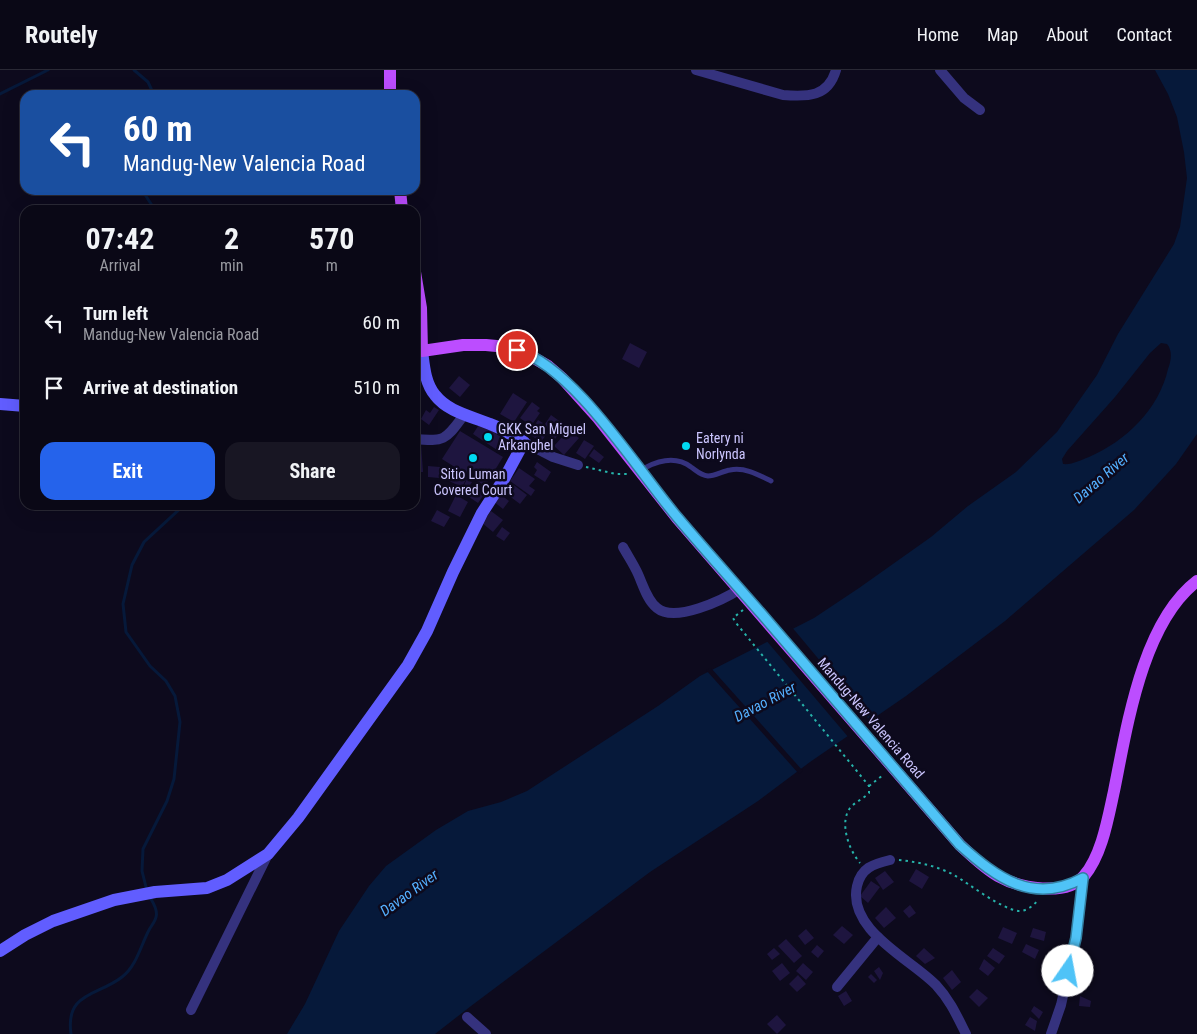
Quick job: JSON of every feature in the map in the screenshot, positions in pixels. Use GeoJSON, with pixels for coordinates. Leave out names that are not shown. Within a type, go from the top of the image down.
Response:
{"type":"FeatureCollection","features":[{"type":"Feature","properties":{"kind":"main road"},"geometry":{"type":"LineString","coordinates":[[390,70],[390,90]]}},
{"type":"Feature","properties":{"kind":"main road"},"geometry":{"type":"LineString","coordinates":[[420,302],[420,330]]}},
{"type":"Feature","properties":{"kind":"main road","name":"Mandug-New Valencia Road"},"geometry":{"type":"LineString","coordinates":[[420,352],[463,344],[507,347],[527,354],[548,366],[562,378],[598,418],[678,518],[960,845],[998,876],[1023,886],[1044,889],[1060,887],[1083,878]]}},
{"type":"Feature","properties":{"kind":"main road"},"geometry":{"type":"LineString","coordinates":[[1083,878],[1092,864],[1107,823],[1130,711],[1144,664],[1168,614],[1181,596],[1197,581]]}},
{"type":"Feature","properties":{"kind":"street"},"geometry":{"type":"LineString","coordinates":[[696,70],[783,94],[794,95],[815,94],[825,89],[830,84],[836,70]]}},
{"type":"Feature","properties":{"kind":"street"},"geometry":{"type":"LineString","coordinates":[[940,70],[964,98],[980,110]]}},
{"type":"Feature","properties":{"kind":"street"},"geometry":{"type":"LineString","coordinates":[[420,355],[429,384],[434,394],[444,405],[464,415],[492,424],[553,457],[578,465]]}},
{"type":"Feature","properties":{"kind":"street"},"geometry":{"type":"LineString","coordinates":[[0,404],[20,406]]}},
{"type":"Feature","properties":{"kind":"street"},"geometry":{"type":"LineString","coordinates":[[420,440],[446,438],[464,415]]}},
{"type":"Feature","properties":{"kind":"street"},"geometry":{"type":"LineString","coordinates":[[191,1010],[268,854],[298,818],[408,665],[427,631],[482,513],[504,479],[524,442]]}},
{"type":"Feature","properties":{"kind":"street"},"geometry":{"type":"LineString","coordinates":[[623,547],[646,592],[658,609],[667,612],[694,610],[716,602],[740,589]]}},
{"type":"Feature","properties":{"kind":"street"},"geometry":{"type":"LineString","coordinates":[[0,951],[25,935],[53,921],[114,900],[155,892],[207,888],[227,880],[268,854]]}},
{"type":"Feature","properties":{"kind":"street"},"geometry":{"type":"LineString","coordinates":[[890,860],[872,864],[865,868],[858,881],[856,889],[857,908],[861,918],[878,937],[947,996],[966,1034]]}},
{"type":"Feature","properties":{"kind":"street"},"geometry":{"type":"LineString","coordinates":[[1051,1034],[1061,1004],[1076,938],[1083,878]]}},
{"type":"Feature","properties":{"kind":"street"},"geometry":{"type":"LineString","coordinates":[[837,987],[878,937]]}},
{"type":"Feature","properties":{"kind":"street"},"geometry":{"type":"LineString","coordinates":[[467,1017],[486,1034]]}},
{"type":"Feature","properties":{"kind":"lane"},"geometry":{"type":"LineString","coordinates":[[640,471],[655,463],[673,460],[683,462],[700,474],[709,476],[732,470],[744,470],[756,473],[771,481]]}},
{"type":"Feature","properties":{"kind":"path"},"geometry":{"type":"LineString","coordinates":[[578,465],[616,474],[640,471]]}},
{"type":"Feature","properties":{"kind":"path"},"geometry":{"type":"LineString","coordinates":[[756,608],[733,618],[869,786],[869,793],[851,808],[845,821],[853,852],[865,868]]}},
{"type":"Feature","properties":{"kind":"path"},"geometry":{"type":"LineString","coordinates":[[869,786],[893,768]]}},
{"type":"Feature","properties":{"kind":"path"},"geometry":{"type":"LineString","coordinates":[[890,860],[909,861],[941,869],[994,900],[1019,911],[1033,905],[1044,889]]}},
{"type":"Feature","properties":{"kind":"water","name":"Davao River"},"geometry":{"type":"Polygon","coordinates":[[[1155,70],[1197,70],[1197,434],[1176,464],[1134,510],[1005,621],[906,696],[810,762],[758,801],[650,872],[435,1034],[287,1034],[305,1004],[339,931],[369,886],[386,866],[436,830],[468,811],[501,802],[527,791],[658,706],[700,676],[814,618],[931,537],[968,506],[1016,472],[1057,432],[1097,375],[1118,334],[1174,244],[1180,227],[1187,178],[1177,117],[1168,94],[1155,70]],[[1161,343],[1150,353],[1115,397],[1067,451],[1062,459],[1063,464],[1076,462],[1103,450],[1128,433],[1139,422],[1149,410],[1164,384],[1171,356],[1167,344],[1161,343]]]}},
{"type":"Feature","properties":{"kind":"pier"},"geometry":{"type":"Polygon","coordinates":[[[791,626],[872,723],[849,738],[765,639],[791,626]]]}},
{"type":"Feature","properties":{"kind":"pier"},"geometry":{"type":"Polygon","coordinates":[[[711,668],[803,771],[799,774],[706,670],[711,668]]]}},
{"type":"Feature","properties":{"kind":"building"},"geometry":{"type":"Polygon","coordinates":[[[630,343],[647,352],[639,368],[622,359],[630,343]]]}},
{"type":"Feature","properties":{"kind":"building"},"geometry":{"type":"Polygon","coordinates":[[[459,376],[470,385],[460,397],[449,388],[459,376]]]}},
{"type":"Feature","properties":{"kind":"building"},"geometry":{"type":"Polygon","coordinates":[[[513,393],[527,402],[514,422],[500,414],[513,393]]]}},
{"type":"Feature","properties":{"kind":"building"},"geometry":{"type":"Polygon","coordinates":[[[532,402],[540,408],[537,411],[540,413],[531,426],[520,418],[532,402]]]}},
{"type":"Feature","properties":{"kind":"building"},"geometry":{"type":"Polygon","coordinates":[[[434,407],[439,410],[429,425],[421,419],[426,410],[430,413],[434,407]]]}},
{"type":"Feature","properties":{"kind":"building"},"geometry":{"type":"Polygon","coordinates":[[[551,415],[565,425],[555,439],[547,434],[549,431],[543,427],[551,415]]]}},
{"type":"Feature","properties":{"kind":"building"},"geometry":{"type":"Polygon","coordinates":[[[538,420],[543,423],[541,427],[548,432],[541,442],[529,434],[538,420]]]}},
{"type":"Feature","properties":{"kind":"building","name":"GKK San Miguel Arkanghel"},"geometry":{"type":"Polygon","coordinates":[[[480,423],[504,439],[497,450],[473,434],[480,423]]]}},
{"type":"Feature","properties":{"kind":"building"},"geometry":{"type":"Polygon","coordinates":[[[572,426],[578,432],[575,435],[579,438],[564,455],[554,446],[572,426]]]}},
{"type":"Feature","properties":{"kind":"building","name":"Sitio Luman Covered Court"},"geometry":{"type":"Polygon","coordinates":[[[460,431],[503,457],[485,486],[442,459],[460,431]]]}},
{"type":"Feature","properties":{"kind":"building"},"geometry":{"type":"Polygon","coordinates":[[[584,440],[594,446],[585,459],[576,453],[584,440]]]}},
{"type":"Feature","properties":{"kind":"building"},"geometry":{"type":"Polygon","coordinates":[[[421,444],[423,472],[420,472],[421,444]]]}},
{"type":"Feature","properties":{"kind":"building"},"geometry":{"type":"Polygon","coordinates":[[[594,449],[604,457],[599,463],[589,456],[594,449]]]}},
{"type":"Feature","properties":{"kind":"building"},"geometry":{"type":"Polygon","coordinates":[[[537,462],[551,472],[545,482],[534,475],[537,470],[534,467],[537,462]]]}},
{"type":"Feature","properties":{"kind":"building"},"geometry":{"type":"Polygon","coordinates":[[[428,466],[440,467],[439,478],[428,477],[428,466]]]}},
{"type":"Feature","properties":{"kind":"building"},"geometry":{"type":"Polygon","coordinates":[[[519,468],[535,479],[529,486],[535,490],[531,496],[510,481],[519,468]]]}},
{"type":"Feature","properties":{"kind":"building"},"geometry":{"type":"Polygon","coordinates":[[[456,470],[468,476],[462,487],[449,481],[456,470]]]}},
{"type":"Feature","properties":{"kind":"building"},"geometry":{"type":"Polygon","coordinates":[[[467,479],[472,482],[467,490],[463,487],[467,479]]]}},
{"type":"Feature","properties":{"kind":"building"},"geometry":{"type":"Polygon","coordinates":[[[511,483],[527,495],[520,504],[504,492],[511,483]]]}},
{"type":"Feature","properties":{"kind":"building"},"geometry":{"type":"Polygon","coordinates":[[[477,486],[486,492],[478,503],[469,497],[477,486]]]}},
{"type":"Feature","properties":{"kind":"building"},"geometry":{"type":"Polygon","coordinates":[[[500,494],[509,501],[503,509],[493,501],[500,494]]]}},
{"type":"Feature","properties":{"kind":"building"},"geometry":{"type":"Polygon","coordinates":[[[456,495],[468,502],[460,517],[448,511],[456,495]]]}},
{"type":"Feature","properties":{"kind":"building"},"geometry":{"type":"Polygon","coordinates":[[[437,510],[450,517],[444,527],[431,521],[437,510]]]}},
{"type":"Feature","properties":{"kind":"building"},"geometry":{"type":"Polygon","coordinates":[[[491,511],[503,520],[493,532],[482,523],[491,511]]]}},
{"type":"Feature","properties":{"kind":"building"},"geometry":{"type":"Polygon","coordinates":[[[502,527],[510,533],[504,541],[496,536],[502,527]]]}},
{"type":"Feature","properties":{"kind":"building"},"geometry":{"type":"Polygon","coordinates":[[[916,869],[929,877],[922,889],[909,881],[916,869]]]}},
{"type":"Feature","properties":{"kind":"building"},"geometry":{"type":"Polygon","coordinates":[[[885,871],[894,882],[883,890],[875,878],[885,871]]]}},
{"type":"Feature","properties":{"kind":"building"},"geometry":{"type":"Polygon","coordinates":[[[871,881],[880,887],[868,903],[860,896],[871,881]]]}},
{"type":"Feature","properties":{"kind":"building"},"geometry":{"type":"Polygon","coordinates":[[[910,905],[916,913],[909,918],[903,911],[910,905]]]}},
{"type":"Feature","properties":{"kind":"building"},"geometry":{"type":"Polygon","coordinates":[[[886,907],[896,918],[884,928],[875,918],[886,907]]]}},
{"type":"Feature","properties":{"kind":"building"},"geometry":{"type":"Polygon","coordinates":[[[842,926],[853,935],[844,944],[833,935],[842,926]]]}},
{"type":"Feature","properties":{"kind":"building"},"geometry":{"type":"Polygon","coordinates":[[[1003,927],[1017,933],[1012,944],[998,938],[1003,927]]]}},
{"type":"Feature","properties":{"kind":"building"},"geometry":{"type":"Polygon","coordinates":[[[1033,928],[1046,932],[1044,941],[1030,937],[1033,928]]]}},
{"type":"Feature","properties":{"kind":"building"},"geometry":{"type":"Polygon","coordinates":[[[806,929],[814,938],[805,945],[798,936],[806,929]]]}},
{"type":"Feature","properties":{"kind":"building"},"geometry":{"type":"Polygon","coordinates":[[[786,939],[802,956],[794,963],[778,946],[786,939]]]}},
{"type":"Feature","properties":{"kind":"building"},"geometry":{"type":"Polygon","coordinates":[[[1026,944],[1039,950],[1035,959],[1022,952],[1026,944]]]}},
{"type":"Feature","properties":{"kind":"building"},"geometry":{"type":"Polygon","coordinates":[[[817,945],[824,951],[818,958],[811,952],[817,945]]]}},
{"type":"Feature","properties":{"kind":"building"},"geometry":{"type":"Polygon","coordinates":[[[774,948],[780,954],[772,960],[767,954],[774,948]]]}},
{"type":"Feature","properties":{"kind":"building"},"geometry":{"type":"Polygon","coordinates":[[[924,948],[935,958],[925,964],[916,956],[924,948]]]}},
{"type":"Feature","properties":{"kind":"building"},"geometry":{"type":"Polygon","coordinates":[[[993,948],[1005,956],[999,964],[987,956],[993,948]]]}},
{"type":"Feature","properties":{"kind":"building"},"geometry":{"type":"Polygon","coordinates":[[[984,959],[995,968],[988,976],[979,969],[984,959]]]}},
{"type":"Feature","properties":{"kind":"building"},"geometry":{"type":"Polygon","coordinates":[[[782,963],[790,973],[780,981],[772,971],[782,963]]]}},
{"type":"Feature","properties":{"kind":"building"},"geometry":{"type":"Polygon","coordinates":[[[803,963],[813,972],[806,980],[796,971],[803,963]]]}},
{"type":"Feature","properties":{"kind":"building"},"geometry":{"type":"Polygon","coordinates":[[[879,967],[883,973],[880,980],[874,971],[879,967]]]}},
{"type":"Feature","properties":{"kind":"building"},"geometry":{"type":"Polygon","coordinates":[[[952,970],[961,982],[952,990],[943,978],[952,970]]]}},
{"type":"Feature","properties":{"kind":"building"},"geometry":{"type":"Polygon","coordinates":[[[871,974],[877,980],[874,983],[868,977],[871,974]]]}},
{"type":"Feature","properties":{"kind":"building"},"geometry":{"type":"Polygon","coordinates":[[[798,975],[806,984],[797,992],[789,984],[798,975]]]}},
{"type":"Feature","properties":{"kind":"building"},"geometry":{"type":"Polygon","coordinates":[[[977,989],[988,998],[979,1007],[969,997],[977,989]]]}},
{"type":"Feature","properties":{"kind":"building"},"geometry":{"type":"Polygon","coordinates":[[[846,991],[852,1001],[844,1006],[838,996],[846,991]]]}},
{"type":"Feature","properties":{"kind":"building"},"geometry":{"type":"Polygon","coordinates":[[[1080,996],[1091,1001],[1090,1007],[1079,1006],[1080,996]]]}},
{"type":"Feature","properties":{"kind":"building"},"geometry":{"type":"Polygon","coordinates":[[[1034,1006],[1043,1012],[1039,1019],[1031,1011],[1034,1006]]]}},
{"type":"Feature","properties":{"kind":"building"},"geometry":{"type":"Polygon","coordinates":[[[777,1015],[786,1025],[777,1034],[767,1024],[777,1015]]]}},
{"type":"Feature","properties":{"kind":"building"},"geometry":{"type":"Polygon","coordinates":[[[1030,1017],[1037,1021],[1035,1031],[1025,1025],[1030,1017]]]}},
{"type":"Feature","properties":{"kind":"waterway"},"geometry":{"type":"LineString","coordinates":[[0,94],[48,70]]}},
{"type":"Feature","properties":{"kind":"waterway"},"geometry":{"type":"LineString","coordinates":[[134,70],[148,82],[152,90]]}},
{"type":"Feature","properties":{"kind":"waterway"},"geometry":{"type":"LineString","coordinates":[[145,195],[152,205]]}},
{"type":"Feature","properties":{"kind":"waterway"},"geometry":{"type":"LineString","coordinates":[[146,887],[142,871],[143,849],[167,801],[174,779],[180,722],[175,696],[166,681],[150,666],[126,632],[123,604],[132,565],[144,542],[179,510]]}},
{"type":"Feature","properties":{"kind":"waterway"},"geometry":{"type":"LineString","coordinates":[[71,1034],[70,1020],[73,1010],[78,1003],[85,997],[122,977],[135,962],[146,936],[155,921],[156,910],[151,899]]}},
{"type":"Feature","properties":{"kind":"place","name":"GKK San Miguel Arkanghel"},"geometry":{"type":"Point","coordinates":[488,437]}},
{"type":"Feature","properties":{"kind":"place","name":"Eatery ni Norlynda"},"geometry":{"type":"Point","coordinates":[686,446]}},
{"type":"Feature","properties":{"kind":"place","name":"Sitio Luman Covered Court"},"geometry":{"type":"Point","coordinates":[473,458]}},
{"type":"Feature","properties":{"kind":"route"},"geometry":{"type":"LineString","coordinates":[[517,350],[548,366],[579,395],[678,518],[960,845],[998,876],[1023,886],[1044,889],[1060,887],[1083,878],[1076,938],[1068,971]]}}]}
